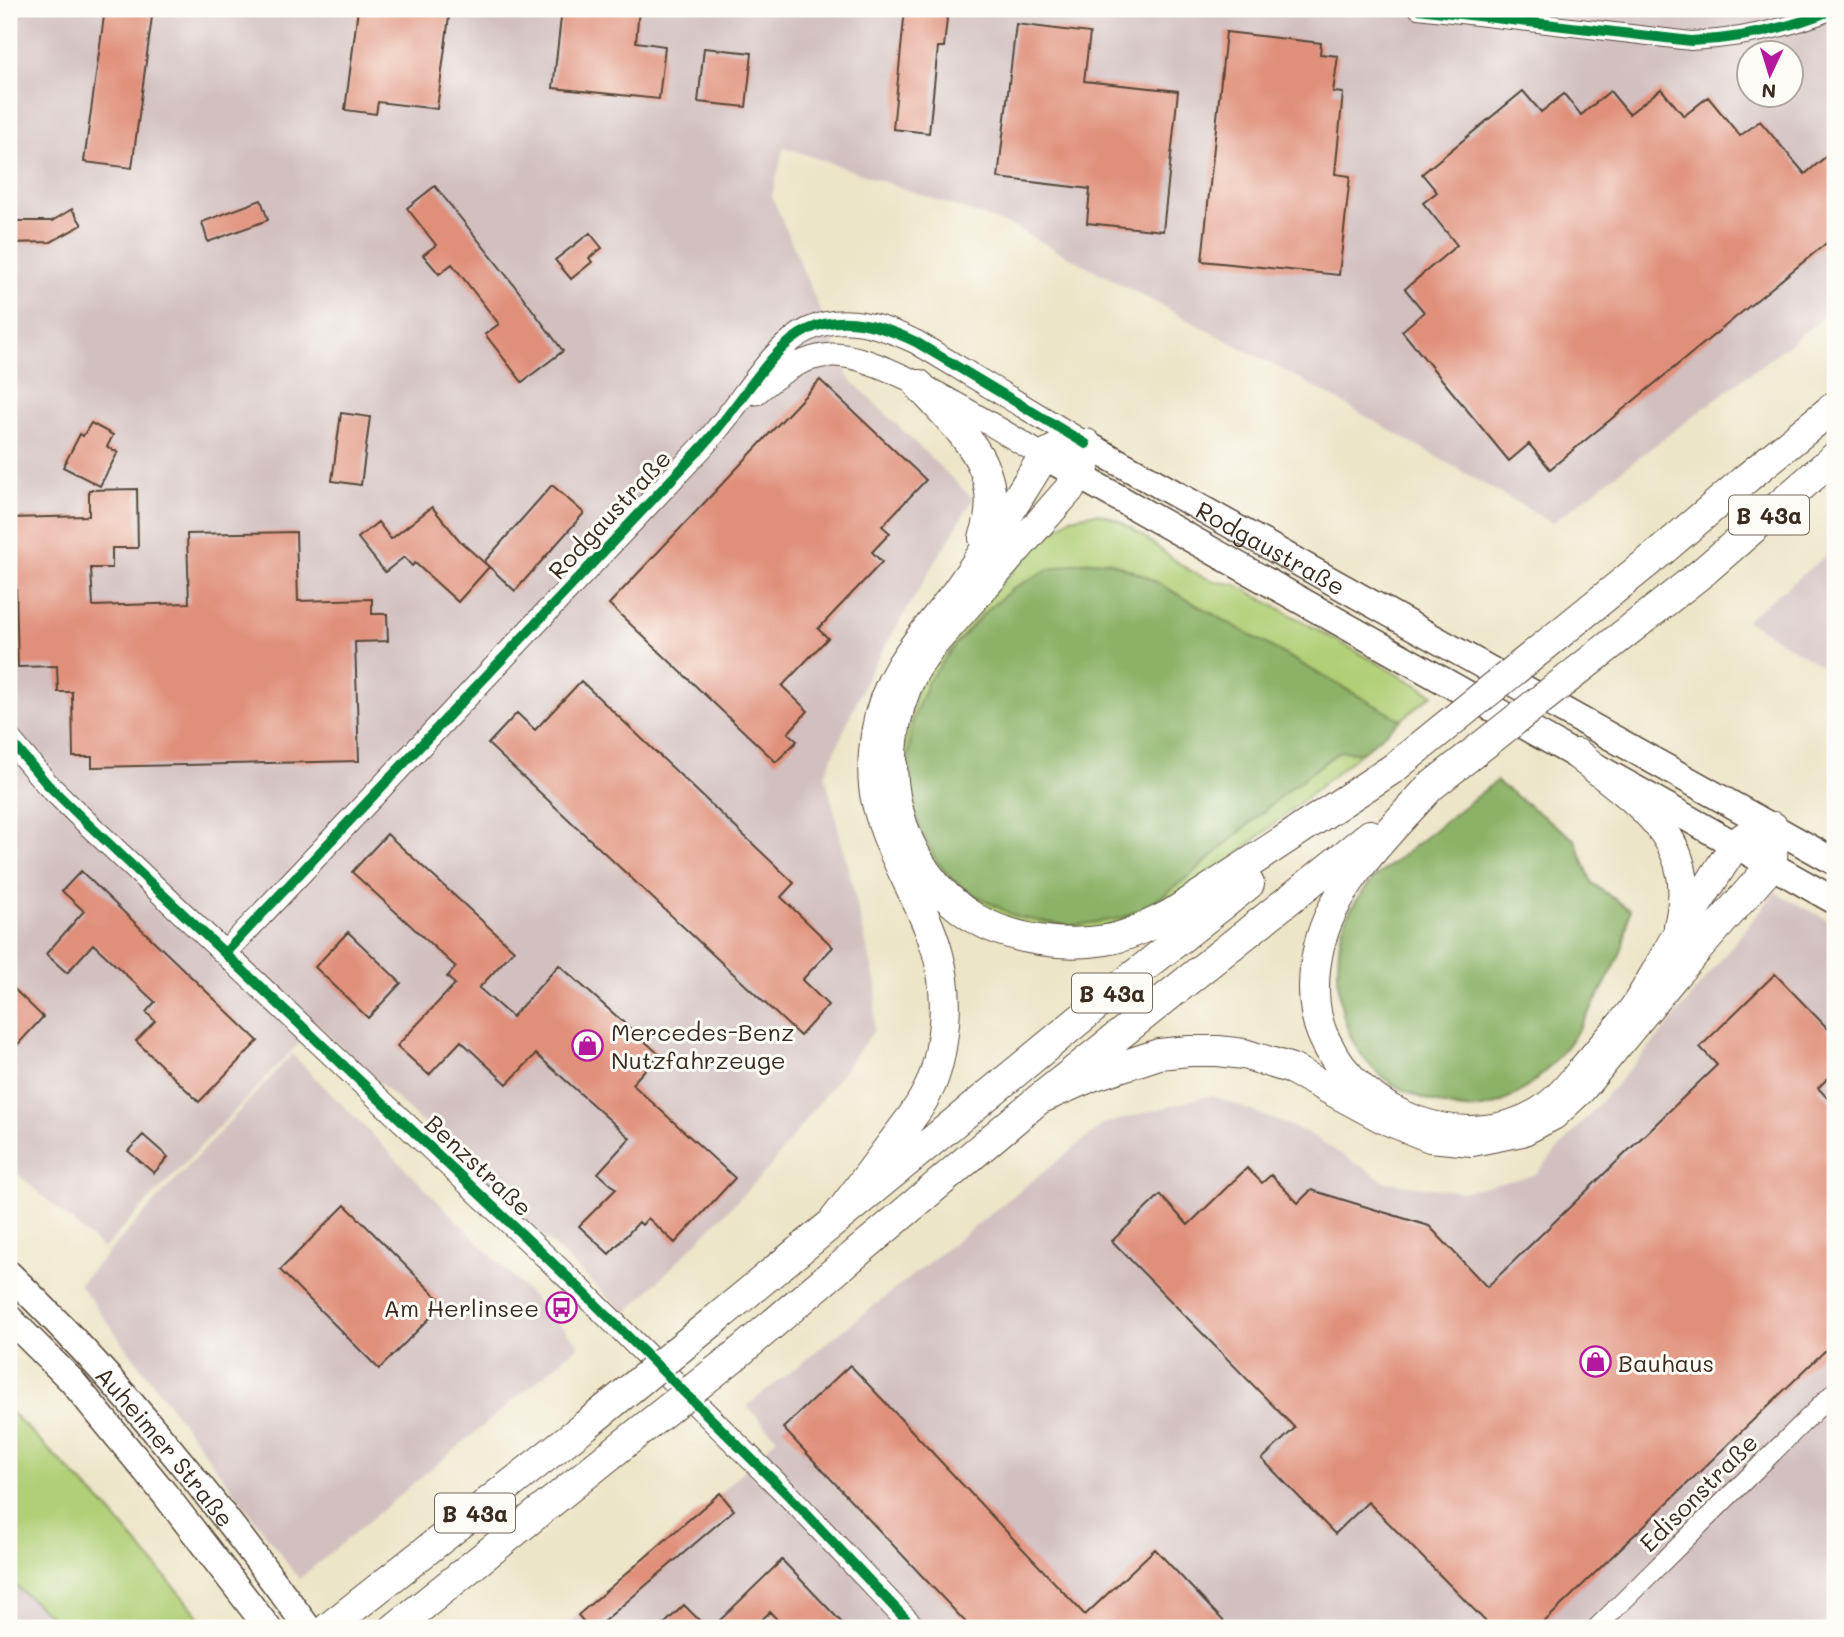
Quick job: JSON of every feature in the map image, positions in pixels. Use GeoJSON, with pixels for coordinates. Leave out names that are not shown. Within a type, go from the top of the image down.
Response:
{"type":"FeatureCollection","features":[{"type":"Feature","properties":{"kind":"highway"},"geometry":{"type":"LineString","coordinates":[[919,385],[966,438],[987,473],[992,493],[991,507],[988,526],[974,564]]}},
{"type":"Feature","properties":{"kind":"highway","name":"B 43a"},"geometry":{"type":"LineString","coordinates":[[328,1628],[586,1425],[1113,992],[1664,549],[1835,406]]}},
{"type":"Feature","properties":{"kind":"highway"},"geometry":{"type":"LineString","coordinates":[[833,1222],[915,1112],[931,1084],[939,1058],[945,1012],[941,965],[923,911],[885,832],[876,800],[874,748],[884,701],[895,674],[915,642],[955,593],[1044,456],[1068,444],[1086,444],[1088,455],[1080,477],[931,646],[913,673],[902,701],[892,746],[895,797],[909,844],[940,890],[976,919],[1009,932],[1040,940],[1073,943],[1107,940],[1138,931],[1170,915],[1394,768]]}},
{"type":"Feature","properties":{"kind":"highway","name":"B 43a"},"geometry":{"type":"LineString","coordinates":[[395,1628],[737,1355],[1039,1099],[1703,572],[1835,457]]}},
{"type":"Feature","properties":{"kind":"highway"},"geometry":{"type":"LineString","coordinates":[[1577,754],[1641,805],[1668,836],[1683,876],[1683,909],[1677,937]]}},
{"type":"Feature","properties":{"kind":"highway"},"geometry":{"type":"LineString","coordinates":[[1039,1099],[1092,1076],[1159,1054],[1218,1051],[1244,1054],[1292,1069],[1384,1118],[1430,1137],[1472,1141],[1522,1131],[1553,1115],[1581,1089],[1674,976],[1772,865],[1773,827],[1749,834],[1736,843],[1635,1008],[1567,1089],[1543,1110],[1503,1128],[1461,1132],[1421,1124],[1382,1104],[1345,1072],[1324,1039],[1315,1002],[1316,964],[1325,926],[1359,865],[1430,787]]}},
{"type":"Feature","properties":{"kind":"main road","name":"Rodgaustraße"},"geometry":{"type":"LineString","coordinates":[[1086,444],[1835,862]]}},
{"type":"Feature","properties":{"kind":"main road","name":"Rodgaustraße"},"geometry":{"type":"LineString","coordinates":[[1044,456],[1835,901]]}},
{"type":"Feature","properties":{"kind":"main road","name":"Auheimer Straße"},"geometry":{"type":"LineString","coordinates":[[9,1274],[94,1361],[193,1478],[308,1628]]}},
{"type":"Feature","properties":{"kind":"main road","name":"Auheimer Straße"},"geometry":{"type":"LineString","coordinates":[[9,1318],[72,1381],[164,1493],[268,1628]]}},
{"type":"Feature","properties":{"kind":"street"},"geometry":{"type":"LineString","coordinates":[[1418,9],[1454,11],[1691,41],[1728,40],[1766,33],[1835,9]]}},
{"type":"Feature","properties":{"kind":"street","name":"Rodgaustraße"},"geometry":{"type":"LineString","coordinates":[[727,419],[765,368],[784,346],[803,331],[828,322],[858,322],[887,328],[915,342],[1086,444]]}},
{"type":"Feature","properties":{"kind":"street","name":"Rodgaustraße"},"geometry":{"type":"LineString","coordinates":[[225,953],[727,419],[774,379],[799,363],[831,355],[857,358],[919,385],[1044,456]]}},
{"type":"Feature","properties":{"kind":"street","name":"Benzstraße"},"geometry":{"type":"LineString","coordinates":[[9,739],[47,784],[580,1289],[795,1502],[914,1628]]}},
{"type":"Feature","properties":{"kind":"street","name":"Edisonstraße"},"geometry":{"type":"LineString","coordinates":[[1596,1628],[1835,1391]]}},
{"type":"Feature","properties":{"kind":"shaded area"},"geometry":{"type":"Polygon","coordinates":[[[9,9],[1835,9],[1835,309],[1552,523],[1311,385],[1011,226],[784,147],[772,196],[848,377],[973,499],[869,673],[825,774],[877,988],[873,1032],[769,1168],[626,1314],[317,1024],[103,1249],[9,1166],[9,714],[19,703],[9,681],[9,9]]]}},
{"type":"Feature","properties":{"kind":"shaded area"},"geometry":{"type":"Polygon","coordinates":[[[1835,548],[1835,674],[1746,620],[1835,548]]]}},
{"type":"Feature","properties":{"kind":"shaded area"},"geometry":{"type":"Polygon","coordinates":[[[1775,892],[1835,924],[1835,1628],[563,1628],[720,1493],[777,1438],[747,1406],[1104,1124],[1211,1095],[1306,1132],[1386,1182],[1462,1192],[1535,1175],[1663,1032],[1775,892]]]}},
{"type":"Feature","properties":{"kind":"shaded area"},"geometry":{"type":"Polygon","coordinates":[[[292,1054],[580,1345],[299,1579],[79,1284],[292,1054]]]}},
{"type":"Feature","properties":{"kind":"shaded area"},"geometry":{"type":"Polygon","coordinates":[[[9,1580],[43,1611],[64,1628],[9,1628],[9,1580]]]}},
{"type":"Feature","properties":{"kind":"green space"},"geometry":{"type":"Polygon","coordinates":[[[1096,513],[1132,528],[1197,574],[1215,581],[1235,584],[1433,694],[1401,720],[1147,577],[1014,588],[985,612],[956,644],[967,891],[991,902],[1123,918],[1160,898],[1194,872],[1289,789],[1340,751],[1362,752],[1168,911],[1070,938],[981,911],[928,862],[898,774],[919,676],[1035,546],[1071,518],[1096,513]]]}},
{"type":"Feature","properties":{"kind":"green space"},"geometry":{"type":"Polygon","coordinates":[[[1108,561],[1147,577],[1401,720],[1362,752],[1340,751],[1289,789],[1194,872],[1160,898],[1123,918],[1071,926],[1017,917],[967,891],[950,877],[936,860],[919,828],[911,797],[908,757],[913,720],[927,683],[956,644],[985,612],[1014,588],[1047,570],[1079,562],[1108,561]]]}},
{"type":"Feature","properties":{"kind":"green space"},"geometry":{"type":"Polygon","coordinates":[[[1496,781],[1575,840],[1592,883],[1630,910],[1616,964],[1582,1023],[1554,1062],[1519,1093],[1499,1103],[1477,1109],[1464,1109],[1437,1103],[1404,1090],[1371,1066],[1359,1051],[1343,1014],[1339,993],[1339,950],[1346,918],[1373,879],[1496,781]]]}},
{"type":"Feature","properties":{"kind":"green space"},"geometry":{"type":"Polygon","coordinates":[[[9,1410],[107,1508],[209,1628],[64,1628],[9,1580],[9,1410]]]}},
{"type":"Feature","properties":{"kind":"building"},"geometry":{"type":"Polygon","coordinates":[[[105,9],[153,9],[132,168],[84,162],[105,9]]]}},
{"type":"Feature","properties":{"kind":"building"},"geometry":{"type":"Polygon","coordinates":[[[358,9],[450,9],[437,109],[378,102],[376,114],[345,110],[358,9]]]}},
{"type":"Feature","properties":{"kind":"building"},"geometry":{"type":"Polygon","coordinates":[[[562,9],[639,9],[636,42],[665,46],[659,99],[553,88],[562,9]]]}},
{"type":"Feature","properties":{"kind":"building"},"geometry":{"type":"Polygon","coordinates":[[[905,9],[948,9],[944,47],[938,47],[929,133],[893,129],[905,9]]]}},
{"type":"Feature","properties":{"kind":"building"},"geometry":{"type":"Polygon","coordinates":[[[1016,24],[1090,33],[1084,81],[1178,91],[1163,231],[1087,223],[1090,189],[998,178],[1016,24]]]}},
{"type":"Feature","properties":{"kind":"building"},"geometry":{"type":"Polygon","coordinates":[[[1226,32],[1321,43],[1320,54],[1338,56],[1333,92],[1343,93],[1335,174],[1350,176],[1339,275],[1202,261],[1226,32]]]}},
{"type":"Feature","properties":{"kind":"building"},"geometry":{"type":"Polygon","coordinates":[[[704,48],[752,53],[746,107],[698,102],[704,48]]]}},
{"type":"Feature","properties":{"kind":"building"},"geometry":{"type":"Polygon","coordinates":[[[1661,89],[1684,116],[1708,97],[1740,136],[1760,121],[1805,174],[1835,149],[1835,236],[1550,469],[1529,444],[1509,461],[1402,331],[1424,312],[1405,289],[1457,245],[1423,203],[1437,192],[1422,174],[1523,91],[1541,112],[1564,94],[1581,115],[1610,91],[1629,114],[1661,89]]]}},
{"type":"Feature","properties":{"kind":"building"},"geometry":{"type":"Polygon","coordinates":[[[435,186],[563,351],[522,382],[485,334],[499,324],[452,264],[439,274],[423,255],[436,245],[407,208],[435,186]]]}},
{"type":"Feature","properties":{"kind":"building"},"geometry":{"type":"Polygon","coordinates":[[[261,200],[268,220],[208,242],[202,222],[261,200]]]}},
{"type":"Feature","properties":{"kind":"building"},"geometry":{"type":"Polygon","coordinates":[[[72,209],[82,225],[51,242],[9,243],[9,221],[52,221],[72,209]]]}},
{"type":"Feature","properties":{"kind":"building"},"geometry":{"type":"Polygon","coordinates":[[[590,233],[602,248],[589,258],[592,262],[571,279],[555,260],[590,233]]]}},
{"type":"Feature","properties":{"kind":"building"},"geometry":{"type":"Polygon","coordinates":[[[820,380],[926,480],[882,526],[890,533],[872,552],[882,562],[818,629],[828,638],[782,686],[808,711],[788,733],[797,741],[776,762],[609,604],[820,380]]]}},
{"type":"Feature","properties":{"kind":"building"},"geometry":{"type":"Polygon","coordinates":[[[341,413],[370,417],[361,485],[332,481],[341,413]]]}},
{"type":"Feature","properties":{"kind":"building"},"geometry":{"type":"Polygon","coordinates":[[[91,423],[113,435],[107,447],[118,452],[100,486],[63,467],[80,434],[83,436],[91,423]]]}},
{"type":"Feature","properties":{"kind":"building"},"geometry":{"type":"Polygon","coordinates":[[[552,485],[584,513],[515,591],[484,562],[552,485]]]}},
{"type":"Feature","properties":{"kind":"building"},"geometry":{"type":"Polygon","coordinates":[[[137,489],[138,548],[112,548],[112,568],[91,568],[93,606],[189,603],[187,534],[296,532],[298,601],[372,599],[372,614],[387,614],[388,641],[355,642],[359,761],[92,767],[92,757],[73,757],[72,692],[58,692],[57,666],[18,667],[16,585],[9,585],[9,518],[89,516],[89,490],[137,489]]]}},
{"type":"Feature","properties":{"kind":"building"},"geometry":{"type":"Polygon","coordinates":[[[432,507],[460,541],[489,567],[458,602],[415,563],[412,566],[404,557],[385,572],[358,538],[378,522],[391,539],[432,507]]]}},
{"type":"Feature","properties":{"kind":"building"},"geometry":{"type":"Polygon","coordinates":[[[581,681],[794,883],[781,897],[833,947],[802,980],[828,1005],[800,1036],[488,744],[517,713],[535,730],[581,681]]]}},
{"type":"Feature","properties":{"kind":"building"},"geometry":{"type":"Polygon","coordinates":[[[387,834],[514,950],[479,988],[512,1017],[559,965],[659,1054],[632,1084],[735,1178],[675,1243],[648,1218],[642,1225],[639,1222],[609,1254],[579,1226],[616,1189],[598,1173],[630,1138],[536,1054],[507,1084],[461,1041],[429,1075],[397,1046],[455,984],[447,977],[456,967],[352,872],[387,834]]]}},
{"type":"Feature","properties":{"kind":"building"},"geometry":{"type":"Polygon","coordinates":[[[81,871],[258,1041],[199,1102],[136,1041],[155,1021],[146,1012],[155,1002],[93,944],[67,973],[46,954],[84,911],[62,891],[81,871]]]}},
{"type":"Feature","properties":{"kind":"building"},"geometry":{"type":"Polygon","coordinates":[[[348,932],[401,983],[368,1018],[315,967],[348,932]]]}},
{"type":"Feature","properties":{"kind":"building"},"geometry":{"type":"Polygon","coordinates":[[[1775,974],[1835,1036],[1835,1071],[1818,1088],[1835,1106],[1835,1341],[1538,1628],[1492,1628],[1368,1502],[1335,1534],[1262,1459],[1295,1428],[1112,1241],[1160,1195],[1188,1225],[1247,1168],[1262,1183],[1271,1175],[1298,1203],[1311,1190],[1429,1226],[1487,1287],[1717,1065],[1700,1047],[1775,974]]]}},
{"type":"Feature","properties":{"kind":"building"},"geometry":{"type":"Polygon","coordinates":[[[9,984],[43,1017],[9,1054],[9,984]]]}},
{"type":"Feature","properties":{"kind":"building"},"geometry":{"type":"Polygon","coordinates":[[[143,1135],[168,1157],[154,1173],[128,1151],[143,1135]]]}},
{"type":"Feature","properties":{"kind":"building"},"geometry":{"type":"Polygon","coordinates":[[[345,1205],[444,1304],[379,1369],[280,1270],[345,1205]]]}},
{"type":"Feature","properties":{"kind":"building"},"geometry":{"type":"Polygon","coordinates":[[[850,1365],[1085,1615],[1155,1549],[1230,1628],[971,1628],[783,1428],[850,1365]]]}},
{"type":"Feature","properties":{"kind":"building"},"geometry":{"type":"Polygon","coordinates":[[[720,1493],[734,1510],[596,1628],[589,1628],[578,1615],[720,1493]]]}},
{"type":"Feature","properties":{"kind":"building"},"geometry":{"type":"Polygon","coordinates":[[[782,1560],[847,1628],[785,1628],[770,1612],[753,1628],[712,1628],[782,1560]]]}},
{"type":"Feature","properties":{"kind":"building"},"geometry":{"type":"Polygon","coordinates":[[[684,1605],[707,1628],[660,1628],[684,1605]]]}},
{"type":"Feature","properties":{"kind":"cycle path"},"geometry":{"type":"LineString","coordinates":[[1418,9],[1691,41],[1764,32],[1835,9]]}},
{"type":"Feature","properties":{"kind":"cycle path"},"geometry":{"type":"LineString","coordinates":[[225,953],[703,446],[769,363],[789,342],[812,328],[840,322],[874,326],[916,342],[1086,444]]}},
{"type":"Feature","properties":{"kind":"cycle path"},"geometry":{"type":"LineString","coordinates":[[9,739],[47,784],[87,823],[580,1289],[795,1502],[914,1628]]}},
{"type":"Feature","properties":{"kind":"place","name":"Mercedes-Benz Nutzfahrzeuge"},"geometry":{"type":"Point","coordinates":[588,1045]}},
{"type":"Feature","properties":{"kind":"place","name":"Am Herlinsee"},"geometry":{"type":"Point","coordinates":[562,1307]}},
{"type":"Feature","properties":{"kind":"place","name":"Bauhaus"},"geometry":{"type":"Point","coordinates":[1595,1362]}}]}
